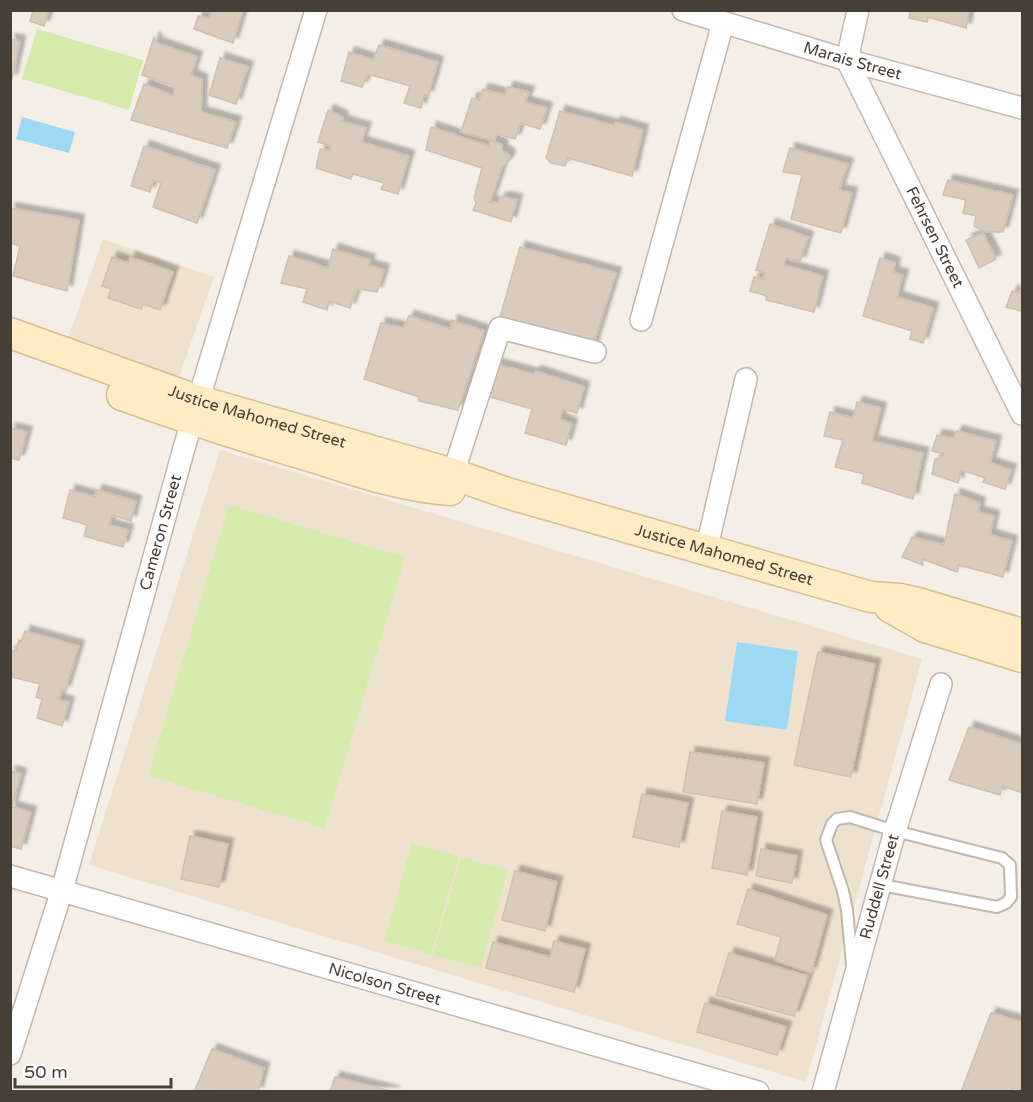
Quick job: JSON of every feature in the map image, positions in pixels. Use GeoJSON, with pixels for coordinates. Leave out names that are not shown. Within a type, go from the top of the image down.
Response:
{"type":"FeatureCollection","features":[{"type":"Feature","properties":{"kind":"main road","name":"Justice Mahomed Street"},"geometry":{"type":"LineString","coordinates":[[10,333],[196,411],[453,474],[507,493],[706,551],[871,597],[901,599],[918,603],[1023,634]]}},
{"type":"Feature","properties":{"kind":"main road","name":"Justice Mahomed Street"},"geometry":{"type":"LineString","coordinates":[[10,353],[196,411],[406,483],[440,489],[507,493]]}},
{"type":"Feature","properties":{"kind":"main road","name":"Justice Mahomed Street"},"geometry":{"type":"LineString","coordinates":[[871,597],[925,627],[1023,657]]}},
{"type":"Feature","properties":{"kind":"street","name":"Cameron Street"},"geometry":{"type":"LineString","coordinates":[[10,1054],[62,890],[196,411],[316,10]]}},
{"type":"Feature","properties":{"kind":"street","name":"Marais Street"},"geometry":{"type":"LineString","coordinates":[[683,10],[847,60],[1023,108]]}},
{"type":"Feature","properties":{"kind":"street"},"geometry":{"type":"LineString","coordinates":[[847,60],[858,10]]}},
{"type":"Feature","properties":{"kind":"street"},"geometry":{"type":"LineString","coordinates":[[641,320],[723,23]]}},
{"type":"Feature","properties":{"kind":"street","name":"Fehrsen Street"},"geometry":{"type":"LineString","coordinates":[[847,60],[1023,414]]}},
{"type":"Feature","properties":{"kind":"street"},"geometry":{"type":"LineString","coordinates":[[453,474],[500,328],[596,352]]}},
{"type":"Feature","properties":{"kind":"street"},"geometry":{"type":"LineString","coordinates":[[706,551],[746,379]]}},
{"type":"Feature","properties":{"kind":"street","name":"Ruddell Street"},"geometry":{"type":"LineString","coordinates":[[823,1092],[896,831],[941,684]]}},
{"type":"Feature","properties":{"kind":"street","name":"Nicolson Street"},"geometry":{"type":"LineString","coordinates":[[10,876],[758,1092]]}},
{"type":"Feature","properties":{"kind":"lane"},"geometry":{"type":"LineString","coordinates":[[853,985],[847,910],[826,840],[828,832],[837,819],[850,817],[1002,858],[1010,865],[1011,897],[998,907],[882,885]]}},
{"type":"Feature","properties":{"kind":"shaded area"},"geometry":{"type":"Polygon","coordinates":[[[103,239],[214,277],[174,391],[63,353],[103,239]]]}},
{"type":"Feature","properties":{"kind":"shaded area"},"geometry":{"type":"Polygon","coordinates":[[[220,450],[922,659],[806,1082],[89,865],[220,450]]]}},
{"type":"Feature","properties":{"kind":"green space"},"geometry":{"type":"Polygon","coordinates":[[[37,29],[143,60],[129,110],[22,79],[37,29]]]}},
{"type":"Feature","properties":{"kind":"green space"},"geometry":{"type":"Polygon","coordinates":[[[229,505],[405,557],[325,828],[148,776],[229,505]]]}},
{"type":"Feature","properties":{"kind":"green space"},"geometry":{"type":"Polygon","coordinates":[[[412,843],[459,857],[431,954],[384,941],[412,843]]]}},
{"type":"Feature","properties":{"kind":"green space"},"geometry":{"type":"Polygon","coordinates":[[[461,857],[508,871],[480,968],[433,955],[461,857]]]}},
{"type":"Feature","properties":{"kind":"water"},"geometry":{"type":"Polygon","coordinates":[[[22,117],[75,132],[69,153],[16,139],[22,117]]]}},
{"type":"Feature","properties":{"kind":"water"},"geometry":{"type":"Polygon","coordinates":[[[737,642],[798,651],[787,730],[725,721],[737,642]]]}},
{"type":"Feature","properties":{"kind":"building"},"geometry":{"type":"Polygon","coordinates":[[[33,10],[49,10],[44,26],[30,21],[33,10]]]}},
{"type":"Feature","properties":{"kind":"building"},"geometry":{"type":"Polygon","coordinates":[[[212,10],[243,10],[233,43],[194,29],[198,16],[209,19],[212,10]]]}},
{"type":"Feature","properties":{"kind":"building"},"geometry":{"type":"Polygon","coordinates":[[[910,10],[969,10],[966,28],[928,17],[927,22],[909,18],[910,10]]]}},
{"type":"Feature","properties":{"kind":"building"},"geometry":{"type":"Polygon","coordinates":[[[154,37],[157,43],[197,57],[191,75],[202,80],[201,112],[236,122],[227,148],[131,120],[144,84],[174,96],[174,86],[142,75],[154,37]]]}},
{"type":"Feature","properties":{"kind":"building"},"geometry":{"type":"Polygon","coordinates":[[[10,39],[20,41],[12,79],[10,79],[10,39]]]}},
{"type":"Feature","properties":{"kind":"building"},"geometry":{"type":"Polygon","coordinates":[[[379,45],[438,62],[428,96],[424,95],[421,108],[404,103],[410,86],[368,74],[362,87],[341,81],[349,52],[373,60],[379,45]]]}},
{"type":"Feature","properties":{"kind":"building"},"geometry":{"type":"Polygon","coordinates":[[[220,58],[248,67],[236,104],[209,95],[220,58]]]}},
{"type":"Feature","properties":{"kind":"building"},"geometry":{"type":"Polygon","coordinates":[[[508,87],[529,92],[525,102],[547,108],[540,129],[521,123],[515,139],[497,134],[494,141],[461,132],[472,98],[479,100],[483,89],[505,95],[508,87]]]}},
{"type":"Feature","properties":{"kind":"building"},"geometry":{"type":"Polygon","coordinates":[[[328,110],[343,117],[342,121],[366,128],[361,142],[409,156],[398,194],[381,189],[384,183],[353,174],[351,179],[316,168],[320,149],[329,151],[331,146],[318,142],[328,110]]]}},
{"type":"Feature","properties":{"kind":"building"},"geometry":{"type":"Polygon","coordinates":[[[560,111],[613,125],[616,122],[643,130],[632,176],[568,158],[565,166],[551,163],[546,158],[560,111]]]}},
{"type":"Feature","properties":{"kind":"building"},"geometry":{"type":"Polygon","coordinates":[[[431,127],[489,146],[491,140],[502,145],[502,151],[510,156],[502,167],[490,202],[499,203],[499,199],[505,197],[517,200],[511,222],[473,210],[482,168],[426,150],[431,127]]]}},
{"type":"Feature","properties":{"kind":"building"},"geometry":{"type":"Polygon","coordinates":[[[144,146],[215,170],[197,223],[153,207],[161,183],[153,180],[150,192],[131,186],[144,146]]]}},
{"type":"Feature","properties":{"kind":"building"},"geometry":{"type":"Polygon","coordinates":[[[790,148],[848,164],[839,190],[852,193],[841,233],[791,219],[802,175],[783,172],[790,148]]]}},
{"type":"Feature","properties":{"kind":"building"},"geometry":{"type":"Polygon","coordinates":[[[948,180],[1013,195],[1003,232],[987,232],[974,226],[976,216],[963,213],[966,200],[943,195],[948,180]]]}},
{"type":"Feature","properties":{"kind":"building"},"geometry":{"type":"Polygon","coordinates":[[[10,208],[79,220],[67,291],[13,276],[20,246],[10,243],[10,208]]]}},
{"type":"Feature","properties":{"kind":"building"},"geometry":{"type":"Polygon","coordinates":[[[770,224],[808,237],[800,262],[786,258],[784,265],[823,276],[814,312],[766,300],[767,296],[750,291],[754,277],[763,279],[765,273],[756,270],[770,224]]]}},
{"type":"Feature","properties":{"kind":"building"},"geometry":{"type":"Polygon","coordinates":[[[983,233],[996,259],[979,268],[966,240],[983,233]]]}},
{"type":"Feature","properties":{"kind":"building"},"geometry":{"type":"Polygon","coordinates":[[[520,247],[616,273],[592,349],[498,324],[520,247]]]}},
{"type":"Feature","properties":{"kind":"building"},"geometry":{"type":"Polygon","coordinates":[[[333,249],[370,260],[368,265],[384,270],[377,292],[357,289],[350,308],[329,301],[327,310],[303,302],[307,289],[281,283],[289,256],[328,268],[333,249]]]}},
{"type":"Feature","properties":{"kind":"building"},"geometry":{"type":"Polygon","coordinates":[[[112,257],[128,263],[130,257],[173,272],[160,310],[143,304],[141,309],[108,298],[111,289],[102,286],[112,257]]]}},
{"type":"Feature","properties":{"kind":"building"},"geometry":{"type":"Polygon","coordinates":[[[880,258],[895,263],[893,272],[903,275],[897,297],[933,308],[923,343],[910,339],[912,331],[863,316],[880,258]]]}},
{"type":"Feature","properties":{"kind":"building"},"geometry":{"type":"Polygon","coordinates":[[[1022,284],[1022,311],[1006,307],[1012,291],[1020,293],[1022,284]]]}},
{"type":"Feature","properties":{"kind":"building"},"geometry":{"type":"Polygon","coordinates":[[[409,316],[451,329],[452,320],[484,331],[458,410],[419,401],[419,397],[364,379],[381,323],[403,328],[409,316]]]}},
{"type":"Feature","properties":{"kind":"building"},"geometry":{"type":"Polygon","coordinates":[[[496,364],[533,374],[536,371],[584,387],[577,413],[563,409],[560,419],[572,424],[566,445],[525,433],[532,409],[487,396],[496,364]]]}},
{"type":"Feature","properties":{"kind":"building"},"geometry":{"type":"Polygon","coordinates":[[[857,402],[881,408],[872,441],[923,453],[913,499],[862,483],[864,474],[835,467],[843,440],[824,436],[830,412],[853,418],[857,402]]]}},
{"type":"Feature","properties":{"kind":"building"},"geometry":{"type":"Polygon","coordinates":[[[10,428],[27,432],[19,460],[10,458],[10,428]]]}},
{"type":"Feature","properties":{"kind":"building"},"geometry":{"type":"Polygon","coordinates":[[[957,431],[996,441],[990,463],[1011,470],[1005,489],[983,482],[985,478],[961,470],[958,483],[932,474],[935,459],[939,459],[944,454],[932,451],[937,435],[953,438],[957,431]]]}},
{"type":"Feature","properties":{"kind":"building"},"geometry":{"type":"Polygon","coordinates":[[[70,490],[95,497],[97,490],[136,501],[131,521],[112,515],[109,525],[128,530],[123,547],[84,536],[87,525],[63,518],[70,490]]]}},
{"type":"Feature","properties":{"kind":"building"},"geometry":{"type":"Polygon","coordinates":[[[955,494],[980,503],[978,512],[994,516],[990,535],[1012,541],[1003,577],[959,565],[957,572],[922,559],[923,565],[902,557],[912,537],[944,545],[955,494]]]}},
{"type":"Feature","properties":{"kind":"building"},"geometry":{"type":"Polygon","coordinates":[[[25,631],[79,646],[65,691],[62,690],[59,700],[69,702],[62,726],[37,718],[42,699],[36,697],[40,684],[12,677],[13,673],[10,672],[10,651],[16,651],[25,631]]]}},
{"type":"Feature","properties":{"kind":"building"},"geometry":{"type":"Polygon","coordinates":[[[818,652],[875,664],[851,777],[794,765],[818,652]]]}},
{"type":"Feature","properties":{"kind":"building"},"geometry":{"type":"Polygon","coordinates":[[[969,727],[1022,744],[1022,793],[1003,786],[1000,795],[949,780],[969,727]]]}},
{"type":"Feature","properties":{"kind":"building"},"geometry":{"type":"Polygon","coordinates":[[[690,752],[764,763],[757,804],[683,792],[690,752]]]}},
{"type":"Feature","properties":{"kind":"building"},"geometry":{"type":"Polygon","coordinates":[[[10,771],[21,774],[12,807],[31,812],[21,849],[10,846],[10,771]]]}},
{"type":"Feature","properties":{"kind":"building"},"geometry":{"type":"Polygon","coordinates":[[[642,794],[688,803],[679,847],[633,837],[642,794]]]}},
{"type":"Feature","properties":{"kind":"building"},"geometry":{"type":"Polygon","coordinates":[[[722,811],[757,817],[747,875],[712,868],[722,811]]]}},
{"type":"Feature","properties":{"kind":"building"},"geometry":{"type":"Polygon","coordinates":[[[190,836],[228,844],[219,887],[181,879],[190,836]]]}},
{"type":"Feature","properties":{"kind":"building"},"geometry":{"type":"Polygon","coordinates":[[[761,849],[797,856],[792,883],[756,876],[761,849]]]}},
{"type":"Feature","properties":{"kind":"building"},"geometry":{"type":"Polygon","coordinates":[[[515,871],[557,882],[545,931],[502,920],[515,871]]]}},
{"type":"Feature","properties":{"kind":"building"},"geometry":{"type":"Polygon","coordinates":[[[748,889],[827,915],[811,973],[775,960],[781,937],[737,924],[748,889]]]}},
{"type":"Feature","properties":{"kind":"building"},"geometry":{"type":"Polygon","coordinates":[[[554,941],[585,949],[574,992],[486,968],[493,942],[550,957],[554,941]]]}},
{"type":"Feature","properties":{"kind":"building"},"geometry":{"type":"Polygon","coordinates":[[[729,953],[808,976],[794,1016],[716,995],[729,953]]]}},
{"type":"Feature","properties":{"kind":"building"},"geometry":{"type":"Polygon","coordinates":[[[705,1003],[786,1027],[777,1055],[697,1032],[705,1003]]]}},
{"type":"Feature","properties":{"kind":"building"},"geometry":{"type":"Polygon","coordinates":[[[991,1013],[1022,1022],[1022,1090],[1014,1088],[1012,1092],[961,1092],[991,1013]]]}},
{"type":"Feature","properties":{"kind":"building"},"geometry":{"type":"Polygon","coordinates":[[[212,1049],[264,1068],[258,1092],[195,1090],[212,1049]]]}},
{"type":"Feature","properties":{"kind":"building"},"geometry":{"type":"Polygon","coordinates":[[[335,1077],[395,1092],[330,1092],[335,1077]]]}}]}
